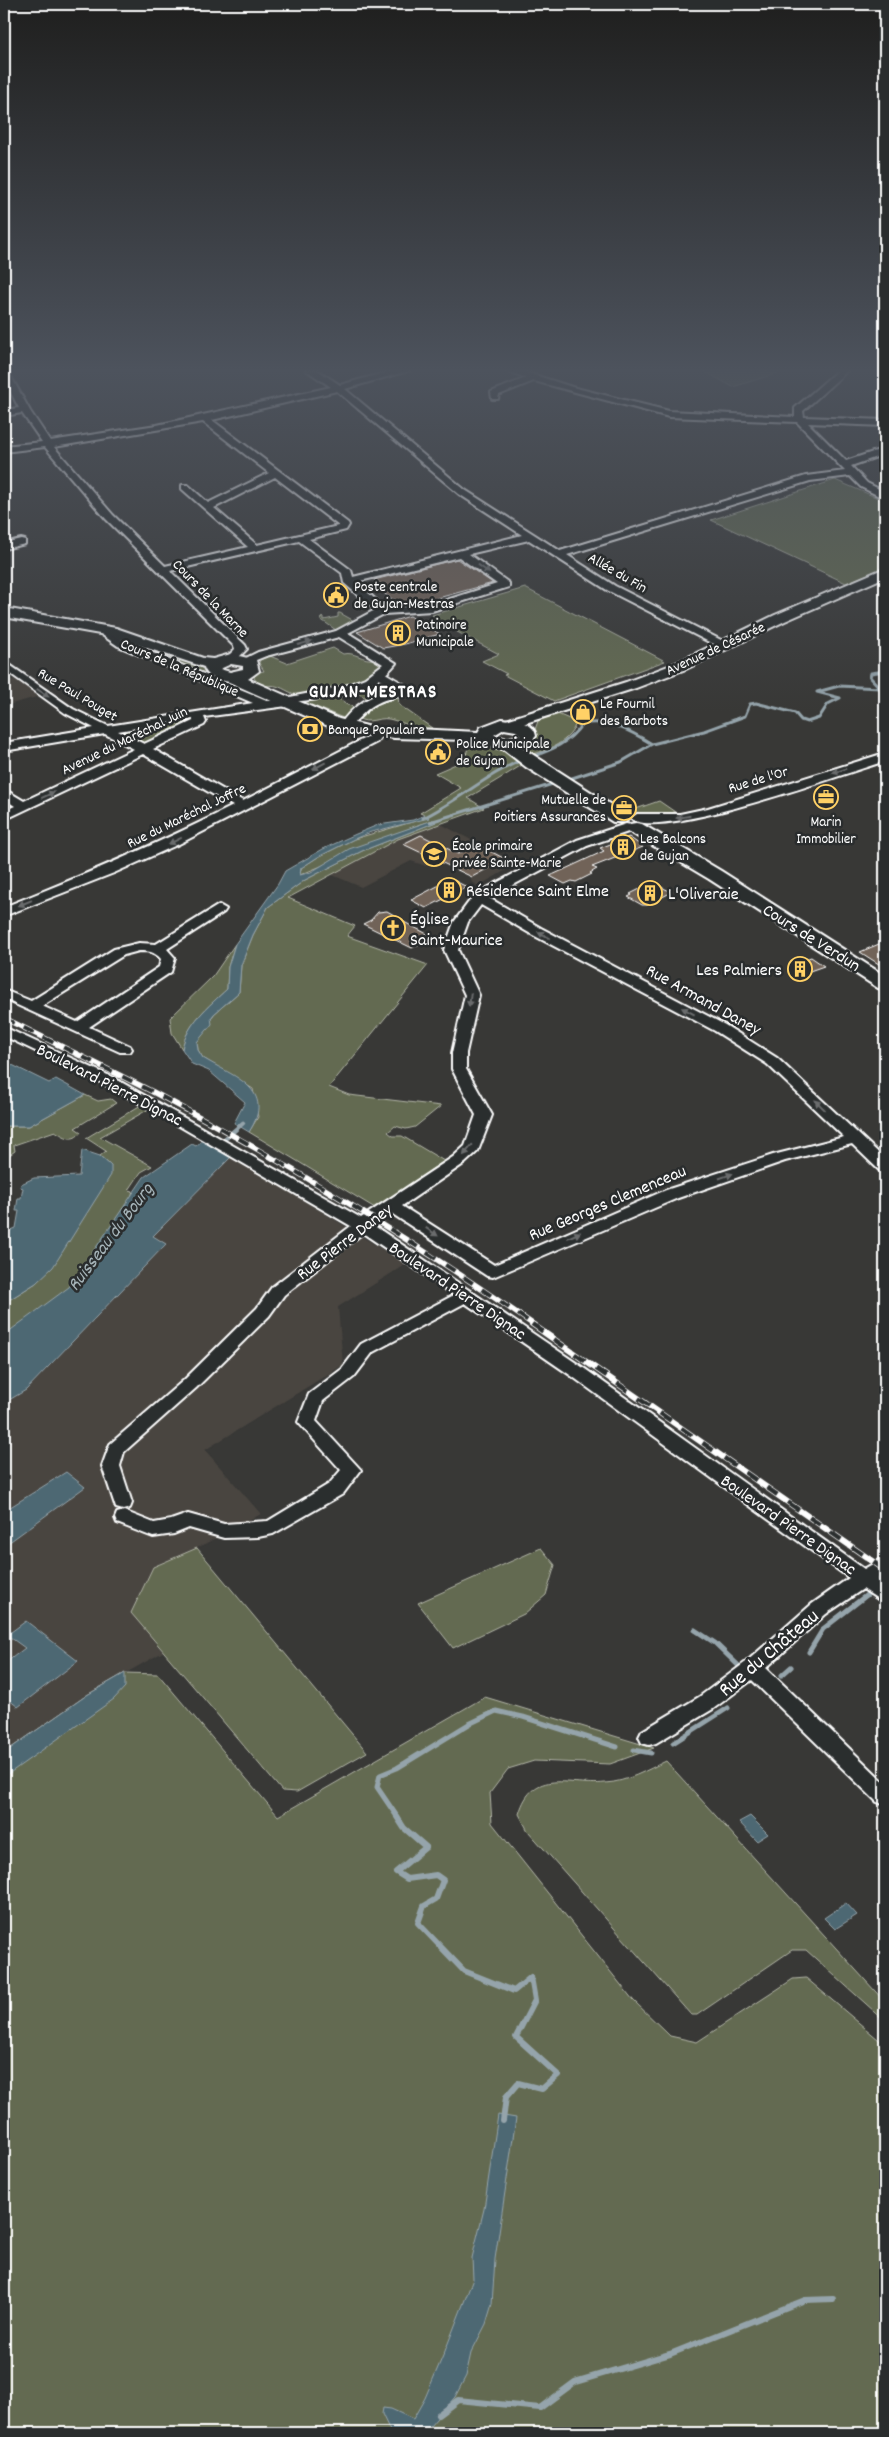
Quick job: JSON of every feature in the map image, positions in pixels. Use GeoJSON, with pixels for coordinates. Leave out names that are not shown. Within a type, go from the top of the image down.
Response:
{"type":"FeatureCollection","features":[{"type":"Feature","properties":{"kind":"main road","name":"Cours de la République"},"geometry":{"type":"LineString","coordinates":[[4,613],[102,630],[140,640],[189,659],[214,664]]}},
{"type":"Feature","properties":{"kind":"main road"},"geometry":{"type":"LineString","coordinates":[[242,664],[214,664],[212,670],[214,673],[230,677],[263,701],[290,701],[373,730]]}},
{"type":"Feature","properties":{"kind":"main road"},"geometry":{"type":"LineString","coordinates":[[230,677],[242,664]]}},
{"type":"Feature","properties":{"kind":"main road"},"geometry":{"type":"LineString","coordinates":[[242,664],[252,680],[261,687],[334,723],[373,730],[390,723],[395,731],[466,735],[487,734],[522,748]]}},
{"type":"Feature","properties":{"kind":"main road"},"geometry":{"type":"LineString","coordinates":[[487,734],[495,725],[508,724],[522,748]]}},
{"type":"Feature","properties":{"kind":"main road","name":"Cours de Verdun"},"geometry":{"type":"LineString","coordinates":[[522,748],[558,779],[627,823],[715,875],[885,984]]}},
{"type":"Feature","properties":{"kind":"street","name":"Cours de la Marne"},"geometry":{"type":"LineString","coordinates":[[79,484],[162,570],[239,645],[242,664]]}},
{"type":"Feature","properties":{"kind":"street"},"geometry":{"type":"LineString","coordinates":[[207,507],[253,484]]}},
{"type":"Feature","properties":{"kind":"street"},"geometry":{"type":"LineString","coordinates":[[162,570],[342,528],[344,525],[291,484]]}},
{"type":"Feature","properties":{"kind":"street","name":"Allée du Fin"},"geometry":{"type":"LineString","coordinates":[[452,484],[462,492],[611,588],[715,641],[725,644]]}},
{"type":"Feature","properties":{"kind":"street"},"geometry":{"type":"LineString","coordinates":[[560,554],[790,484]]}},
{"type":"Feature","properties":{"kind":"street"},"geometry":{"type":"LineString","coordinates":[[863,484],[885,496]]}},
{"type":"Feature","properties":{"kind":"street"},"geometry":{"type":"LineString","coordinates":[[185,487],[255,548]]}},
{"type":"Feature","properties":{"kind":"street"},"geometry":{"type":"LineString","coordinates":[[348,581],[531,536]]}},
{"type":"Feature","properties":{"kind":"street"},"geometry":{"type":"LineString","coordinates":[[302,538],[348,572],[348,581],[382,610]]}},
{"type":"Feature","properties":{"kind":"street"},"geometry":{"type":"LineString","coordinates":[[4,546],[21,542]]}},
{"type":"Feature","properties":{"kind":"street"},"geometry":{"type":"LineString","coordinates":[[242,664],[262,654],[340,633],[382,610],[432,608],[505,585],[462,554]]}},
{"type":"Feature","properties":{"kind":"street","name":"Avenue de Césarée"},"geometry":{"type":"LineString","coordinates":[[508,724],[642,682],[681,666],[725,644],[885,572]]}},
{"type":"Feature","properties":{"kind":"street","name":"Cours de la République"},"geometry":{"type":"LineString","coordinates":[[102,630],[122,644],[263,701]]}},
{"type":"Feature","properties":{"kind":"street"},"geometry":{"type":"LineString","coordinates":[[290,701],[336,693],[363,684],[380,675],[390,663],[340,633]]}},
{"type":"Feature","properties":{"kind":"street","name":"Rue Paul Pouget"},"geometry":{"type":"LineString","coordinates":[[4,664],[62,706],[144,749],[243,806]]}},
{"type":"Feature","properties":{"kind":"street"},"geometry":{"type":"LineString","coordinates":[[380,675],[407,691]]}},
{"type":"Feature","properties":{"kind":"street"},"geometry":{"type":"LineString","coordinates":[[348,722],[365,704],[382,696],[407,691]]}},
{"type":"Feature","properties":{"kind":"street","name":"Avenue du Maréchal Juin"},"geometry":{"type":"LineString","coordinates":[[4,816],[200,722],[197,715],[263,701]]}},
{"type":"Feature","properties":{"kind":"street"},"geometry":{"type":"LineString","coordinates":[[522,748],[540,713]]}},
{"type":"Feature","properties":{"kind":"street"},"geometry":{"type":"LineString","coordinates":[[4,747],[197,715]]}},
{"type":"Feature","properties":{"kind":"street","name":"Rue du Maréchal Joffre"},"geometry":{"type":"LineString","coordinates":[[4,912],[174,841],[373,739],[373,730]]}},
{"type":"Feature","properties":{"kind":"street","name":"Rue de l'Or"},"geometry":{"type":"LineString","coordinates":[[479,898],[582,843],[627,823],[680,818],[701,813],[885,757]]}},
{"type":"Feature","properties":{"kind":"street"},"geometry":{"type":"LineString","coordinates":[[868,762],[885,772]]}},
{"type":"Feature","properties":{"kind":"street"},"geometry":{"type":"LineString","coordinates":[[4,793],[24,806]]}},
{"type":"Feature","properties":{"kind":"street","name":"Rue Pierre Daney"},"geometry":{"type":"LineString","coordinates":[[466,1296],[367,1348],[348,1373],[315,1398],[307,1422],[352,1470],[336,1489],[273,1527],[258,1530],[224,1531],[188,1521],[174,1527],[153,1530],[123,1511],[111,1466],[116,1449],[190,1384],[263,1312],[278,1291],[362,1225],[459,1160],[472,1148],[484,1115],[459,1069],[459,1053],[472,995],[450,950],[460,922],[479,898]]}},
{"type":"Feature","properties":{"kind":"street","name":"Rue Armand Daney"},"geometry":{"type":"LineString","coordinates":[[479,898],[536,931],[720,1028],[772,1061],[885,1167]]}},
{"type":"Feature","properties":{"kind":"street"},"geometry":{"type":"LineString","coordinates":[[158,949],[219,909]]}},
{"type":"Feature","properties":{"kind":"street"},"geometry":{"type":"LineString","coordinates":[[32,1006],[119,952],[134,948],[151,947],[163,950],[168,958],[166,969],[78,1028]]}},
{"type":"Feature","properties":{"kind":"street"},"geometry":{"type":"LineString","coordinates":[[4,994],[125,1049]]}},
{"type":"Feature","properties":{"kind":"street","name":"Boulevard Pierre Dignac"},"geometry":{"type":"LineString","coordinates":[[4,1031],[107,1080],[362,1225],[466,1296],[885,1594]]}},
{"type":"Feature","properties":{"kind":"street","name":"Rue Georges Clemenceau"},"geometry":{"type":"LineString","coordinates":[[391,1206],[493,1272],[672,1194],[779,1158],[855,1138]]}},
{"type":"Feature","properties":{"kind":"street","name":"Rue du Château"},"geometry":{"type":"LineString","coordinates":[[649,1737],[706,1703],[754,1668],[819,1609],[885,1564]]}},
{"type":"Feature","properties":{"kind":"street"},"geometry":{"type":"LineString","coordinates":[[754,1668],[885,1796]]}},
{"type":"Feature","properties":{"kind":"shaded area"},"geometry":{"type":"Polygon","coordinates":[[[15,679],[40,696],[4,706],[4,682],[15,679]]]}},
{"type":"Feature","properties":{"kind":"shaded area","name":"École primaire privée Sainte-Marie"},"geometry":{"type":"Polygon","coordinates":[[[439,823],[517,864],[478,886],[471,881],[472,877],[439,860],[426,866],[411,861],[361,887],[330,874],[398,839],[439,823]]]}},
{"type":"Feature","properties":{"kind":"shaded area"},"geometry":{"type":"Polygon","coordinates":[[[232,1156],[406,1264],[338,1307],[343,1365],[205,1450],[261,1514],[197,1548],[153,1567],[131,1613],[163,1652],[87,1695],[4,1753],[4,1546],[84,1487],[4,1511],[4,1403],[26,1390],[166,1244],[153,1236],[232,1156]]]}},
{"type":"Feature","properties":{"kind":"green space"},"geometry":{"type":"Polygon","coordinates":[[[823,484],[844,484],[885,501],[885,567],[846,583],[711,520],[823,484]]]}},
{"type":"Feature","properties":{"kind":"green space"},"geometry":{"type":"Polygon","coordinates":[[[525,588],[665,661],[554,701],[504,675],[507,674],[482,661],[499,654],[444,625],[432,615],[525,588]]]}},
{"type":"Feature","properties":{"kind":"green space"},"geometry":{"type":"Polygon","coordinates":[[[338,613],[356,622],[336,630],[320,619],[324,617],[324,620],[338,617],[338,613]]]}},
{"type":"Feature","properties":{"kind":"green space"},"geometry":{"type":"Polygon","coordinates":[[[126,640],[199,666],[212,677],[232,681],[262,696],[256,697],[124,641],[126,640]]]}},
{"type":"Feature","properties":{"kind":"green space"},"geometry":{"type":"Polygon","coordinates":[[[333,648],[343,654],[347,653],[366,659],[374,659],[380,664],[377,671],[359,683],[347,687],[299,695],[276,686],[261,685],[254,677],[258,672],[264,671],[259,663],[260,660],[270,656],[287,663],[333,648]]]}},
{"type":"Feature","properties":{"kind":"green space"},"geometry":{"type":"Polygon","coordinates":[[[381,682],[393,690],[367,698],[352,691],[381,682]]]}},
{"type":"Feature","properties":{"kind":"green space"},"geometry":{"type":"Polygon","coordinates":[[[334,696],[354,708],[347,717],[343,718],[304,702],[334,696]]]}},
{"type":"Feature","properties":{"kind":"green space"},"geometry":{"type":"Polygon","coordinates":[[[395,696],[398,697],[399,705],[432,728],[415,727],[389,719],[366,721],[358,718],[373,703],[395,696]]]}},
{"type":"Feature","properties":{"kind":"green space"},"geometry":{"type":"Polygon","coordinates":[[[553,712],[576,722],[574,729],[564,740],[550,748],[528,755],[525,750],[526,746],[531,741],[538,721],[553,712]]]}},
{"type":"Feature","properties":{"kind":"green space"},"geometry":{"type":"Polygon","coordinates":[[[194,720],[194,723],[146,744],[140,744],[119,732],[194,720]]]}},
{"type":"Feature","properties":{"kind":"green space"},"geometry":{"type":"Polygon","coordinates":[[[470,738],[512,754],[513,758],[522,765],[468,798],[484,808],[398,839],[288,898],[355,926],[347,936],[428,965],[329,1087],[349,1095],[441,1106],[415,1127],[406,1129],[395,1126],[388,1132],[393,1136],[402,1136],[444,1161],[375,1208],[249,1132],[258,1117],[253,1089],[203,1058],[198,1050],[197,1042],[214,1014],[239,992],[241,965],[253,935],[268,907],[305,880],[362,851],[436,822],[433,820],[420,824],[300,875],[301,868],[354,839],[429,817],[420,813],[461,788],[435,773],[465,760],[470,738]]]}},
{"type":"Feature","properties":{"kind":"green space"},"geometry":{"type":"Polygon","coordinates":[[[659,801],[678,814],[627,812],[659,801]]]}},
{"type":"Feature","properties":{"kind":"green space"},"geometry":{"type":"Polygon","coordinates":[[[235,944],[228,967],[227,989],[194,1023],[182,1049],[172,1033],[170,1018],[213,976],[235,944]]]}},
{"type":"Feature","properties":{"kind":"green space"},"geometry":{"type":"Polygon","coordinates":[[[85,1095],[98,1101],[111,1099],[116,1103],[75,1128],[81,1132],[75,1137],[69,1138],[55,1131],[14,1145],[15,1151],[4,1159],[4,1126],[29,1126],[85,1095]]]}},
{"type":"Feature","properties":{"kind":"green space"},"geometry":{"type":"Polygon","coordinates":[[[141,1105],[149,1109],[100,1137],[152,1166],[141,1172],[129,1190],[133,1191],[115,1243],[4,1364],[4,1303],[36,1283],[111,1166],[100,1156],[106,1151],[86,1138],[141,1105]]]}},
{"type":"Feature","properties":{"kind":"green space"},"geometry":{"type":"Polygon","coordinates":[[[197,1548],[367,1752],[297,1792],[282,1791],[131,1613],[153,1567],[197,1548]]]}},
{"type":"Feature","properties":{"kind":"green space"},"geometry":{"type":"Polygon","coordinates":[[[541,1548],[555,1565],[546,1595],[524,1614],[453,1648],[418,1603],[541,1548]]]}},
{"type":"Feature","properties":{"kind":"green space"},"geometry":{"type":"Polygon","coordinates":[[[125,1673],[158,1674],[278,1816],[485,1697],[654,1748],[610,1764],[534,1761],[508,1769],[490,1793],[492,1823],[633,2000],[670,2036],[697,2042],[793,1979],[806,1978],[885,2045],[885,2433],[4,2433],[4,1753],[87,1695],[125,1673]]]}},
{"type":"Feature","properties":{"kind":"green space"},"geometry":{"type":"Polygon","coordinates":[[[666,1761],[885,2002],[885,2021],[806,1950],[792,1950],[697,2015],[691,2015],[528,1831],[519,1814],[525,1799],[533,1789],[543,1784],[554,1782],[592,1784],[613,1782],[637,1775],[666,1761]]]}},
{"type":"Feature","properties":{"kind":"water"},"geometry":{"type":"Polygon","coordinates":[[[425,815],[429,818],[371,832],[318,857],[301,868],[300,875],[311,872],[349,849],[433,820],[436,822],[362,851],[305,880],[268,907],[253,935],[241,965],[239,992],[214,1014],[211,1018],[212,1024],[197,1042],[198,1050],[203,1058],[239,1078],[255,1095],[258,1105],[256,1117],[249,1132],[234,1123],[245,1102],[209,1071],[192,1064],[182,1049],[194,1023],[227,989],[228,967],[235,944],[278,884],[285,871],[323,849],[378,825],[413,820],[425,815]]]}},
{"type":"Feature","properties":{"kind":"water"},"geometry":{"type":"Polygon","coordinates":[[[4,1061],[49,1083],[56,1079],[85,1095],[29,1126],[4,1126],[4,1061]]]}},
{"type":"Feature","properties":{"kind":"water"},"geometry":{"type":"Polygon","coordinates":[[[204,1139],[232,1156],[153,1236],[166,1244],[26,1390],[4,1403],[4,1335],[69,1287],[144,1177],[192,1144],[196,1146],[204,1139]]]}},
{"type":"Feature","properties":{"kind":"water"},"geometry":{"type":"Polygon","coordinates":[[[82,1150],[100,1156],[111,1166],[111,1175],[53,1267],[36,1283],[4,1303],[4,1233],[16,1228],[19,1211],[16,1211],[18,1198],[21,1198],[23,1188],[20,1187],[21,1184],[34,1178],[79,1176],[82,1150]]]}},
{"type":"Feature","properties":{"kind":"water"},"geometry":{"type":"Polygon","coordinates":[[[66,1472],[85,1487],[4,1546],[4,1511],[66,1472]]]}},
{"type":"Feature","properties":{"kind":"water"},"geometry":{"type":"Polygon","coordinates":[[[26,1621],[78,1661],[18,1707],[4,1696],[4,1664],[25,1648],[7,1635],[26,1621]]]}},
{"type":"Feature","properties":{"kind":"water"},"geometry":{"type":"Polygon","coordinates":[[[125,1673],[125,1687],[114,1699],[4,1777],[4,1753],[87,1695],[125,1673]]]}},
{"type":"Feature","properties":{"kind":"water"},"geometry":{"type":"Polygon","coordinates":[[[750,1816],[768,1834],[757,1841],[739,1822],[750,1816]]]}},
{"type":"Feature","properties":{"kind":"water"},"geometry":{"type":"Polygon","coordinates":[[[846,1903],[857,1915],[835,1929],[824,1918],[846,1903]]]}},
{"type":"Feature","properties":{"kind":"water"},"geometry":{"type":"Polygon","coordinates":[[[498,2115],[516,2118],[495,2259],[492,2304],[486,2324],[471,2353],[466,2376],[455,2397],[424,2433],[391,2433],[382,2414],[383,2408],[391,2409],[413,2419],[425,2398],[473,2279],[472,2258],[484,2209],[498,2115]]]}},
{"type":"Feature","properties":{"kind":"building"},"geometry":{"type":"Polygon","coordinates":[[[457,559],[493,583],[416,604],[401,605],[379,590],[383,586],[374,580],[457,559]]]}},
{"type":"Feature","properties":{"kind":"building","name":"Patinoire Municipale"},"geometry":{"type":"Polygon","coordinates":[[[410,616],[440,634],[383,648],[357,632],[410,616]]]}},
{"type":"Feature","properties":{"kind":"building"},"geometry":{"type":"Polygon","coordinates":[[[421,835],[458,854],[477,844],[505,859],[472,877],[403,844],[421,835]]]}},
{"type":"Feature","properties":{"kind":"building"},"geometry":{"type":"Polygon","coordinates":[[[629,837],[643,847],[592,867],[597,869],[590,873],[592,874],[576,882],[572,881],[565,884],[550,876],[604,851],[600,848],[629,837]]]}},
{"type":"Feature","properties":{"kind":"building"},"geometry":{"type":"Polygon","coordinates":[[[451,879],[467,887],[426,908],[411,900],[451,879]]]}},
{"type":"Feature","properties":{"kind":"building","name":"L'Oliveraie"},"geometry":{"type":"Polygon","coordinates":[[[652,883],[672,892],[647,905],[642,905],[628,897],[632,895],[630,894],[652,883]]]}},
{"type":"Feature","properties":{"kind":"building","name":"Église Saint-Maurice"},"geometry":{"type":"Polygon","coordinates":[[[387,911],[433,937],[412,948],[363,924],[371,920],[378,912],[387,911]]]}},
{"type":"Feature","properties":{"kind":"building"},"geometry":{"type":"Polygon","coordinates":[[[879,944],[885,948],[885,968],[860,952],[879,944]]]}},
{"type":"Feature","properties":{"kind":"building","name":"Les Palmiers"},"geometry":{"type":"Polygon","coordinates":[[[811,957],[824,966],[804,973],[792,964],[811,957]]]}},
{"type":"Feature","properties":{"kind":"waterway"},"geometry":{"type":"LineString","coordinates":[[652,744],[704,731],[745,716],[750,704],[756,703],[795,713],[801,720],[807,722],[819,718],[828,704],[840,698],[817,692],[839,686],[880,688],[870,677],[871,673],[885,671]]}},
{"type":"Feature","properties":{"kind":"waterway","name":"Ruisseau du Bourg"},"geometry":{"type":"LineString","coordinates":[[531,757],[560,745],[572,736],[582,724],[610,724],[635,734],[652,744]]}},
{"type":"Feature","properties":{"kind":"waterway"},"geometry":{"type":"LineString","coordinates":[[566,780],[621,762],[652,744]]}},
{"type":"Feature","properties":{"kind":"waterway","name":"Ruisseau du Bourg"},"geometry":{"type":"LineString","coordinates":[[423,818],[498,772],[524,759]]}},
{"type":"Feature","properties":{"kind":"waterway"},"geometry":{"type":"LineString","coordinates":[[430,822],[556,783]]}},
{"type":"Feature","properties":{"kind":"waterway","name":"Ruisseau du Bourg"},"geometry":{"type":"LineString","coordinates":[[220,1143],[243,1123]]}},
{"type":"Feature","properties":{"kind":"waterway"},"geometry":{"type":"LineString","coordinates":[[809,1652],[823,1629],[868,1594]]}},
{"type":"Feature","properties":{"kind":"waterway"},"geometry":{"type":"LineString","coordinates":[[695,1630],[715,1643],[744,1671]]}},
{"type":"Feature","properties":{"kind":"waterway"},"geometry":{"type":"LineString","coordinates":[[782,1675],[791,1667]]}},
{"type":"Feature","properties":{"kind":"waterway"},"geometry":{"type":"LineString","coordinates":[[673,1743],[728,1708]]}},
{"type":"Feature","properties":{"kind":"waterway"},"geometry":{"type":"LineString","coordinates":[[398,1818],[377,1787],[380,1775],[397,1768],[469,1724],[496,1711],[523,1717],[617,1747]]}},
{"type":"Feature","properties":{"kind":"waterway"},"geometry":{"type":"LineString","coordinates":[[634,1750],[651,1753]]}},
{"type":"Feature","properties":{"kind":"waterway"},"geometry":{"type":"LineString","coordinates":[[397,1817],[404,1828],[426,1847],[396,1872],[407,1879],[436,1875],[443,1880],[436,1899],[424,1906],[418,1923],[464,1971],[514,1991],[531,1977],[535,2000],[516,2037],[558,2075],[542,2089],[518,2083],[506,2097],[503,2121]]}},
{"type":"Feature","properties":{"kind":"waterway"},"geometry":{"type":"LineString","coordinates":[[438,2415],[458,2400],[540,2408],[575,2382],[670,2354],[805,2300],[833,2299]]}},
{"type":"Feature","properties":{"kind":"railway"},"geometry":{"type":"LineString","coordinates":[[4,1018],[153,1092],[251,1146],[395,1232],[534,1325]]}},
{"type":"Feature","properties":{"kind":"railway"},"geometry":{"type":"LineString","coordinates":[[532,1324],[885,1570]]}},
{"type":"Feature","properties":{"kind":"place","name":"Poste centrale de Gujan-Mestras"},"geometry":{"type":"Point","coordinates":[336,595]}},
{"type":"Feature","properties":{"kind":"place","name":"Patinoire Municipale"},"geometry":{"type":"Point","coordinates":[398,633]}},
{"type":"Feature","properties":{"kind":"place","name":"Le Fournil des Barbots"},"geometry":{"type":"Point","coordinates":[583,712]}},
{"type":"Feature","properties":{"kind":"place","name":"Banque Populaire"},"geometry":{"type":"Point","coordinates":[310,729]}},
{"type":"Feature","properties":{"kind":"place","name":"Police Municipale de Gujan"},"geometry":{"type":"Point","coordinates":[438,752]}},
{"type":"Feature","properties":{"kind":"place","name":"Marin Immobilier"},"geometry":{"type":"Point","coordinates":[826,797]}},
{"type":"Feature","properties":{"kind":"place","name":"Mutuelle de Poitiers Assurances"},"geometry":{"type":"Point","coordinates":[624,808]}},
{"type":"Feature","properties":{"kind":"place","name":"Les Balcons de Gujan"},"geometry":{"type":"Point","coordinates":[623,847]}},
{"type":"Feature","properties":{"kind":"place","name":"École primaire privée Sainte-Marie"},"geometry":{"type":"Point","coordinates":[434,854]}},
{"type":"Feature","properties":{"kind":"place","name":"Résidence Saint Elme"},"geometry":{"type":"Point","coordinates":[449,890]}},
{"type":"Feature","properties":{"kind":"place","name":"L'Oliveraie"},"geometry":{"type":"Point","coordinates":[650,893]}},
{"type":"Feature","properties":{"kind":"place","name":"Église Saint-Maurice"},"geometry":{"type":"Point","coordinates":[393,928]}},
{"type":"Feature","properties":{"kind":"place","name":"Les Palmiers"},"geometry":{"type":"Point","coordinates":[800,969]}},
{"type":"Feature","properties":{"kind":"district","name":"GUJAN-MESTRAS"},"geometry":{"type":"Point","coordinates":[373,690]}}]}
